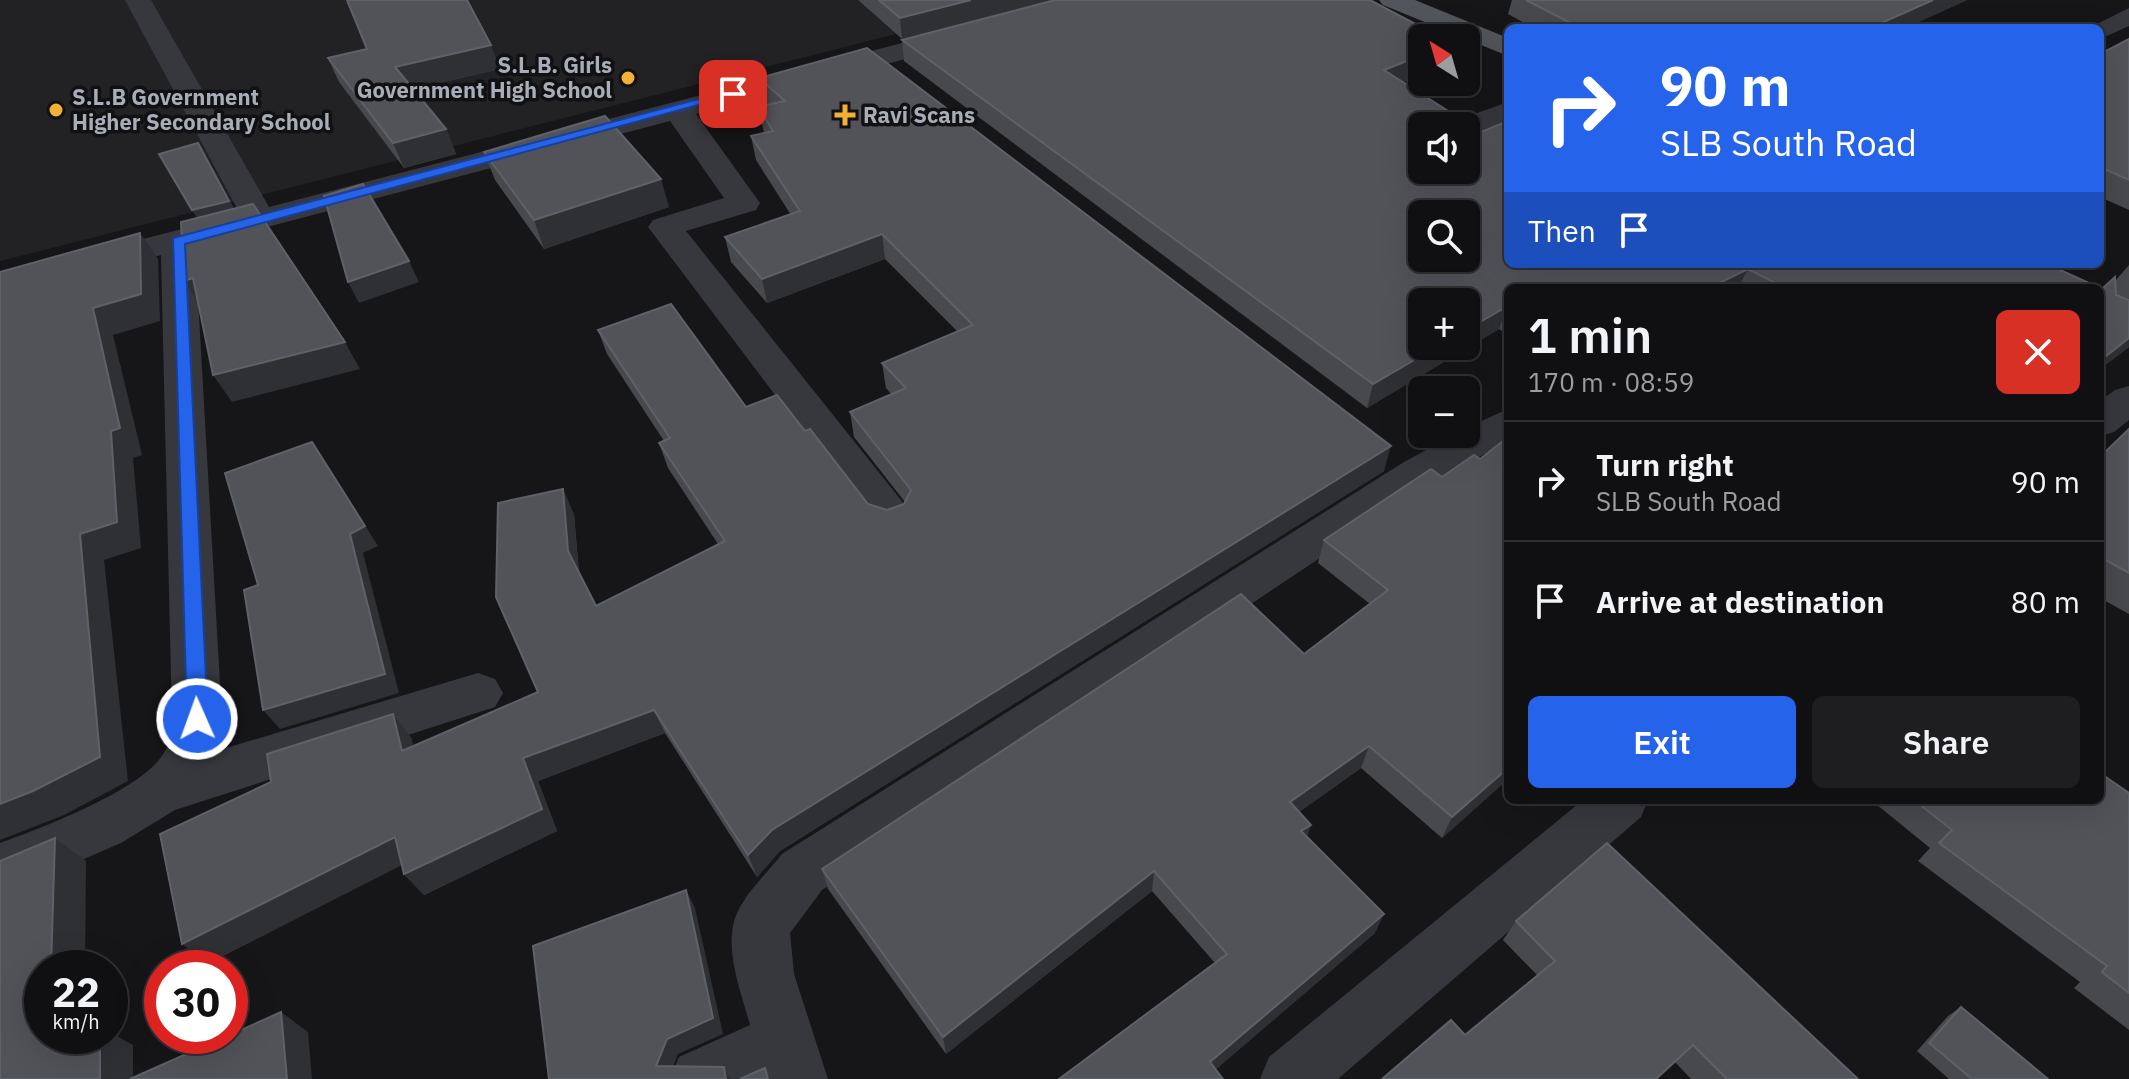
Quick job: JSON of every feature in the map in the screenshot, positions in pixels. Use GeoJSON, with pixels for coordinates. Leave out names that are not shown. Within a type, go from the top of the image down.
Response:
{"type":"FeatureCollection","features":[{"type":"Feature","properties":{"kind":"main road"},"geometry":{"type":"LineString","coordinates":[[1392,0],[1504,46]]}},
{"type":"Feature","properties":{"kind":"street"},"geometry":{"type":"LineString","coordinates":[[138,0],[260,220]]}},
{"type":"Feature","properties":{"kind":"street"},"geometry":{"type":"LineString","coordinates":[[2104,29],[2129,16]]}},
{"type":"Feature","properties":{"kind":"street"},"geometry":{"type":"LineString","coordinates":[[0,287],[993,27]]}},
{"type":"Feature","properties":{"kind":"street"},"geometry":{"type":"LineString","coordinates":[[877,58],[915,86]]}},
{"type":"Feature","properties":{"kind":"street"},"geometry":{"type":"LineString","coordinates":[[676,108],[744,203],[665,227],[890,516]]}},
{"type":"Feature","properties":{"kind":"street"},"geometry":{"type":"LineString","coordinates":[[1480,122],[1504,113]]}},
{"type":"Feature","properties":{"kind":"street"},"geometry":{"type":"LineString","coordinates":[[159,792],[187,762],[197,719],[178,241]]}},
{"type":"Feature","properties":{"kind":"street"},"geometry":{"type":"LineString","coordinates":[[2104,419],[2129,399]]}},
{"type":"Feature","properties":{"kind":"street"},"geometry":{"type":"LineString","coordinates":[[701,1079],[791,1060],[765,974],[761,926],[802,872],[1407,463],[1504,425]]}},
{"type":"Feature","properties":{"kind":"street"},"geometry":{"type":"LineString","coordinates":[[0,869],[83,837],[159,792],[478,693]]}},
{"type":"Feature","properties":{"kind":"street"},"geometry":{"type":"LineString","coordinates":[[1291,1079],[1617,804]]}},
{"type":"Feature","properties":{"kind":"shaded area"},"geometry":{"type":"Polygon","coordinates":[[[0,0],[858,0],[896,34],[0,261],[0,0]]]}},
{"type":"Feature","properties":{"kind":"building"},"geometry":{"type":"Polygon","coordinates":[[[347,0],[467,0],[491,45],[395,67],[446,129],[393,143],[328,58],[367,49],[347,0]]]}},
{"type":"Feature","properties":{"kind":"building"},"geometry":{"type":"Polygon","coordinates":[[[879,0],[971,0],[900,18],[879,0]]]}},
{"type":"Feature","properties":{"kind":"building"},"geometry":{"type":"Polygon","coordinates":[[[1055,0],[1370,0],[1415,24],[1408,24],[1408,61],[1384,70],[1408,85],[1408,96],[1425,96],[1450,112],[1408,112],[1408,184],[1480,184],[1480,131],[1504,123],[1504,268],[2056,268],[2091,284],[1777,284],[1748,269],[1717,284],[1504,284],[1504,308],[1480,322],[1480,288],[1408,288],[1408,360],[1414,360],[1373,384],[902,40],[1055,0]]]}},
{"type":"Feature","properties":{"kind":"building"},"geometry":{"type":"Polygon","coordinates":[[[1526,0],[1933,0],[1879,24],[1572,24],[1526,0]]]}},
{"type":"Feature","properties":{"kind":"building"},"geometry":{"type":"Polygon","coordinates":[[[2129,39],[2129,180],[2104,169],[2104,52],[2129,39]]]}},
{"type":"Feature","properties":{"kind":"building"},"geometry":{"type":"Polygon","coordinates":[[[867,48],[1391,446],[772,830],[748,855],[654,710],[523,758],[542,809],[404,874],[395,837],[182,944],[160,834],[271,782],[267,754],[393,714],[402,751],[538,692],[496,597],[498,503],[563,489],[568,551],[596,606],[725,541],[659,443],[670,438],[598,330],[671,304],[746,407],[777,395],[805,431],[810,429],[868,504],[887,510],[904,504],[911,490],[850,412],[906,388],[882,363],[973,325],[882,234],[762,279],[725,237],[800,211],[751,136],[773,131],[758,107],[785,101],[759,78],[867,48]]]}},
{"type":"Feature","properties":{"kind":"building"},"geometry":{"type":"Polygon","coordinates":[[[605,116],[661,179],[534,220],[484,152],[605,116]]]}},
{"type":"Feature","properties":{"kind":"building"},"geometry":{"type":"Polygon","coordinates":[[[198,143],[229,201],[192,210],[159,154],[198,143]]]}},
{"type":"Feature","properties":{"kind":"building"},"geometry":{"type":"Polygon","coordinates":[[[363,184],[409,261],[348,282],[324,196],[363,184]]]}},
{"type":"Feature","properties":{"kind":"building"},"geometry":{"type":"Polygon","coordinates":[[[253,204],[345,342],[213,375],[193,278],[184,281],[181,222],[253,204]]]}},
{"type":"Feature","properties":{"kind":"building"},"geometry":{"type":"Polygon","coordinates":[[[140,233],[141,294],[93,308],[120,428],[111,431],[117,522],[80,534],[100,757],[0,804],[0,272],[140,233]]]}},
{"type":"Feature","properties":{"kind":"building"},"geometry":{"type":"Polygon","coordinates":[[[2115,277],[2116,295],[2129,300],[2129,338],[2104,358],[2104,287],[2115,277]]]}},
{"type":"Feature","properties":{"kind":"building"},"geometry":{"type":"Polygon","coordinates":[[[2129,429],[2129,573],[2104,559],[2104,453],[2129,429]]]}},
{"type":"Feature","properties":{"kind":"building"},"geometry":{"type":"Polygon","coordinates":[[[1504,440],[1504,772],[1452,817],[1369,746],[1290,802],[1311,825],[1301,831],[1384,914],[1210,1062],[1223,1079],[1059,1079],[1227,954],[1154,871],[943,1037],[822,869],[1241,594],[1304,654],[1388,590],[1324,540],[1431,469],[1442,477],[1474,455],[1480,459],[1504,440]]]}},
{"type":"Feature","properties":{"kind":"building"},"geometry":{"type":"Polygon","coordinates":[[[312,442],[365,526],[350,534],[385,674],[263,710],[244,590],[258,585],[225,473],[312,442]]]}},
{"type":"Feature","properties":{"kind":"building"},"geometry":{"type":"Polygon","coordinates":[[[2104,776],[2129,793],[2129,993],[2102,972],[2107,966],[1939,843],[1952,830],[1919,804],[2104,804],[2104,776]]]}},
{"type":"Feature","properties":{"kind":"building"},"geometry":{"type":"Polygon","coordinates":[[[55,838],[52,950],[24,950],[24,1054],[100,1054],[100,1079],[0,1079],[0,861],[55,838]]]}},
{"type":"Feature","properties":{"kind":"building"},"geometry":{"type":"Polygon","coordinates":[[[1607,843],[1858,1079],[1727,1079],[1693,1045],[1656,1079],[1382,1079],[1451,1020],[1465,1035],[1555,961],[1516,921],[1607,843]]]}},
{"type":"Feature","properties":{"kind":"building"},"geometry":{"type":"Polygon","coordinates":[[[686,890],[713,1018],[667,1039],[656,1066],[724,1067],[726,1079],[549,1079],[533,946],[686,890]]]}},
{"type":"Feature","properties":{"kind":"building"},"geometry":{"type":"Polygon","coordinates":[[[1961,1007],[2048,1079],[1972,1079],[1929,1043],[1961,1007]]]}},
{"type":"Feature","properties":{"kind":"building"},"geometry":{"type":"Polygon","coordinates":[[[281,1012],[287,1079],[130,1079],[186,1054],[248,1054],[248,1027],[281,1012]]]}},
{"type":"Feature","properties":{"kind":"building"},"geometry":{"type":"Polygon","coordinates":[[[765,1068],[768,1079],[740,1079],[765,1068]]]}},
{"type":"Feature","properties":{"kind":"place","name":"S.L.B. Girls Government High School"},"geometry":{"type":"Point","coordinates":[628,78]}},
{"type":"Feature","properties":{"kind":"place","name":"S.L.B Government Higher Secondary School"},"geometry":{"type":"Point","coordinates":[56,110]}},
{"type":"Feature","properties":{"kind":"place","name":"Ravi Scans"},"geometry":{"type":"Point","coordinates":[845,115]}},
{"type":"Feature","properties":{"kind":"route"},"geometry":{"type":"LineString","coordinates":[[197,719],[178,241],[733,94]]}}]}
